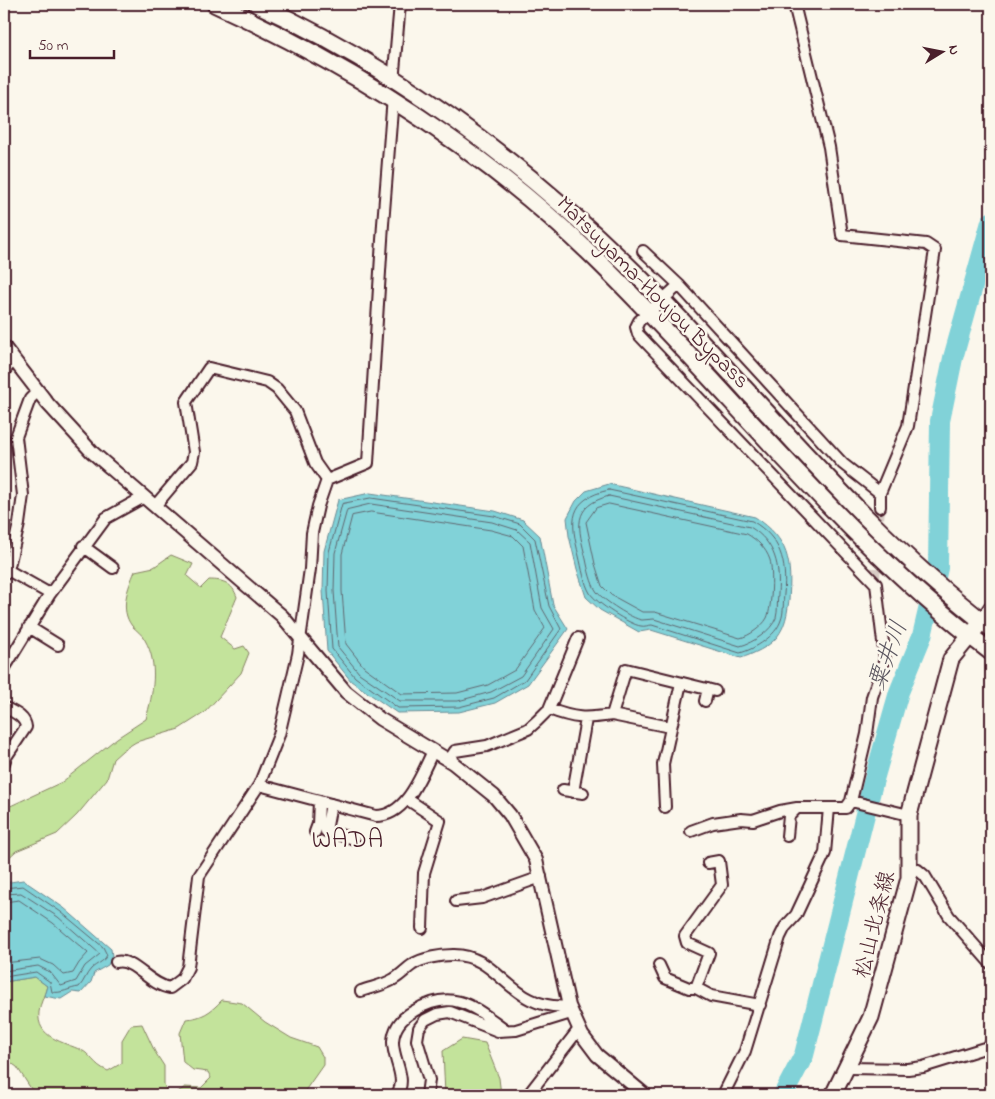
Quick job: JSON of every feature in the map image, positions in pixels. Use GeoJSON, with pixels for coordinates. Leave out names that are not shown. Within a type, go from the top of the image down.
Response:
{"type":"FeatureCollection","features":[{"type":"Feature","properties":{"kind":"highway","name":"Matsuyama-Houjou Bypass"},"geometry":{"type":"LineString","coordinates":[[215,4],[272,30],[334,63],[433,124],[543,211],[648,311],[736,404],[818,496],[893,569],[945,616],[991,652]]}},
{"type":"Feature","properties":{"kind":"highway","name":"Matsuyama-Houjou Bypass"},"geometry":{"type":"LineString","coordinates":[[257,4],[394,78],[480,138],[552,197],[604,243],[661,299],[830,482],[905,557],[959,604],[988,619]]}},
{"type":"Feature","properties":{"kind":"main road","name":"松山北条線"},"geometry":{"type":"LineString","coordinates":[[833,1095],[848,1068],[871,1017],[909,878],[909,815],[951,660],[970,635],[988,619]]}},
{"type":"Feature","properties":{"kind":"street"},"geometry":{"type":"LineString","coordinates":[[116,962],[123,960],[162,987],[170,988],[182,979],[188,967],[199,876],[259,785],[280,735],[298,654],[310,569],[312,533],[318,506],[327,480],[368,463],[382,224],[400,4]]}},
{"type":"Feature","properties":{"kind":"street"},"geometry":{"type":"LineString","coordinates":[[794,4],[828,146],[842,235],[926,244],[935,250],[908,426],[880,493],[880,507]]}},
{"type":"Feature","properties":{"kind":"street"},"geometry":{"type":"LineString","coordinates":[[643,251],[679,285],[843,464],[880,493]]}},
{"type":"Feature","properties":{"kind":"street"},"geometry":{"type":"LineString","coordinates":[[679,285],[661,299],[639,321],[636,328],[638,334],[875,581],[885,659],[872,697],[867,734],[852,802],[846,808],[797,808],[780,811],[753,820],[741,819],[713,823],[691,831]]}},
{"type":"Feature","properties":{"kind":"street"},"geometry":{"type":"LineString","coordinates":[[4,347],[38,391],[92,452],[259,595],[300,635],[351,697],[380,718],[449,760],[476,779],[510,815],[536,860],[570,1009],[579,1030],[597,1055],[644,1095]]}},
{"type":"Feature","properties":{"kind":"street"},"geometry":{"type":"LineString","coordinates":[[4,371],[14,360]]}},
{"type":"Feature","properties":{"kind":"street"},"geometry":{"type":"LineString","coordinates":[[155,506],[192,462],[194,452],[186,402],[209,368],[267,382],[277,389],[295,411],[315,463],[327,480]]}},
{"type":"Feature","properties":{"kind":"street"},"geometry":{"type":"LineString","coordinates":[[38,391],[30,399],[16,437],[23,495],[19,524],[5,571],[50,594]]}},
{"type":"Feature","properties":{"kind":"street"},"geometry":{"type":"LineString","coordinates":[[4,669],[50,594],[83,546],[106,518],[144,497]]}},
{"type":"Feature","properties":{"kind":"street"},"geometry":{"type":"LineString","coordinates":[[83,546],[113,568]]}},
{"type":"Feature","properties":{"kind":"street"},"geometry":{"type":"LineString","coordinates":[[29,627],[58,646]]}},
{"type":"Feature","properties":{"kind":"street"},"geometry":{"type":"LineString","coordinates":[[449,760],[455,751],[487,746],[528,728],[549,709],[578,638]]}},
{"type":"Feature","properties":{"kind":"street"},"geometry":{"type":"LineString","coordinates":[[612,715],[626,669],[712,690],[705,701]]}},
{"type":"Feature","properties":{"kind":"street"},"geometry":{"type":"LineString","coordinates":[[661,801],[663,764],[681,683]]}},
{"type":"Feature","properties":{"kind":"street"},"geometry":{"type":"LineString","coordinates":[[4,708],[19,716],[26,724],[4,763]]}},
{"type":"Feature","properties":{"kind":"street"},"geometry":{"type":"LineString","coordinates":[[549,709],[572,718],[586,719],[612,715],[670,727]]}},
{"type":"Feature","properties":{"kind":"street"},"geometry":{"type":"LineString","coordinates":[[573,792],[586,719]]}},
{"type":"Feature","properties":{"kind":"street"},"geometry":{"type":"LineString","coordinates":[[259,785],[376,816],[385,816],[407,799],[433,751]]}},
{"type":"Feature","properties":{"kind":"street"},"geometry":{"type":"LineString","coordinates":[[407,799],[440,821],[424,873],[422,928]]}},
{"type":"Feature","properties":{"kind":"street"},"geometry":{"type":"LineString","coordinates":[[315,832],[318,824],[319,801]]}},
{"type":"Feature","properties":{"kind":"street"},"geometry":{"type":"LineString","coordinates":[[852,802],[909,815]]}},
{"type":"Feature","properties":{"kind":"street"},"geometry":{"type":"LineString","coordinates":[[330,804],[326,831],[354,839]]}},
{"type":"Feature","properties":{"kind":"street"},"geometry":{"type":"LineString","coordinates":[[787,836],[789,816],[797,808]]}},
{"type":"Feature","properties":{"kind":"street"},"geometry":{"type":"LineString","coordinates":[[723,1095],[745,1051],[780,937],[785,927],[796,916],[825,853],[829,808]]}},
{"type":"Feature","properties":{"kind":"street"},"geometry":{"type":"LineString","coordinates":[[696,988],[709,953],[687,943],[685,936],[722,885],[719,861],[708,863]]}},
{"type":"Feature","properties":{"kind":"street"},"geometry":{"type":"LineString","coordinates":[[909,867],[918,870],[925,876],[949,916],[991,964]]}},
{"type":"Feature","properties":{"kind":"street"},"geometry":{"type":"LineString","coordinates":[[456,901],[482,898],[541,877]]}},
{"type":"Feature","properties":{"kind":"street"},"geometry":{"type":"LineString","coordinates":[[361,991],[393,980],[418,962],[453,955],[467,956],[490,967],[516,991],[535,1003],[570,1009]]}},
{"type":"Feature","properties":{"kind":"street"},"geometry":{"type":"LineString","coordinates":[[659,965],[665,978],[689,988],[696,988],[711,996],[760,1005]]}},
{"type":"Feature","properties":{"kind":"street"},"geometry":{"type":"LineString","coordinates":[[396,1095],[401,1089],[402,1081],[393,1041],[398,1025],[406,1016],[428,1002],[454,999],[471,1006],[508,1031]]}},
{"type":"Feature","properties":{"kind":"street"},"geometry":{"type":"LineString","coordinates":[[427,1095],[429,1080],[417,1040],[419,1028],[426,1020],[437,1014],[450,1012],[498,1031],[508,1031],[516,1030],[570,1009]]}},
{"type":"Feature","properties":{"kind":"street"},"geometry":{"type":"LineString","coordinates":[[528,1095],[579,1030]]}},
{"type":"Feature","properties":{"kind":"street"},"geometry":{"type":"LineString","coordinates":[[848,1068],[908,1069],[923,1067],[991,1046]]}},
{"type":"Feature","properties":{"kind":"green space"},"geometry":{"type":"Polygon","coordinates":[[[171,555],[193,564],[187,576],[201,588],[209,580],[227,583],[233,588],[237,597],[220,637],[235,649],[244,646],[249,653],[241,673],[204,713],[179,729],[136,742],[123,750],[113,759],[107,779],[77,815],[57,834],[16,851],[4,862],[4,809],[62,782],[117,738],[146,719],[153,679],[152,659],[144,638],[128,619],[125,606],[126,598],[135,571],[154,567],[171,555]]]}},
{"type":"Feature","properties":{"kind":"green space"},"geometry":{"type":"Polygon","coordinates":[[[35,977],[47,986],[39,1012],[39,1021],[42,1028],[53,1038],[84,1052],[103,1069],[108,1071],[122,1063],[122,1040],[131,1025],[142,1024],[164,1066],[164,1084],[167,1094],[175,1094],[185,1087],[201,1088],[211,1078],[208,1072],[193,1070],[183,1062],[180,1033],[186,1019],[206,1014],[222,1000],[242,1003],[265,1022],[291,1038],[317,1047],[323,1057],[323,1065],[302,1095],[35,1095],[17,1067],[4,1058],[4,982],[35,977]]]}},
{"type":"Feature","properties":{"kind":"green space"},"geometry":{"type":"Polygon","coordinates":[[[462,1039],[485,1043],[499,1078],[501,1095],[445,1095],[443,1051],[462,1039]]]}},
{"type":"Feature","properties":{"kind":"water"},"geometry":{"type":"Polygon","coordinates":[[[609,484],[755,517],[766,525],[775,534],[786,552],[790,574],[786,619],[774,641],[760,650],[741,658],[651,630],[639,632],[600,610],[586,597],[569,536],[567,518],[576,501],[586,491],[609,484]]]}},
{"type":"Feature","properties":{"kind":"water"},"geometry":{"type":"Polygon","coordinates":[[[370,493],[495,511],[523,520],[540,536],[553,605],[568,629],[528,684],[495,703],[459,712],[397,713],[351,681],[327,651],[323,591],[324,551],[338,500],[370,493]]]}},
{"type":"Feature","properties":{"kind":"water"},"geometry":{"type":"Polygon","coordinates":[[[23,880],[64,908],[111,949],[112,956],[108,965],[94,973],[91,982],[81,993],[72,992],[61,999],[44,996],[47,986],[35,977],[4,982],[4,883],[23,880]]]}},
{"type":"Feature","properties":{"kind":"waterway","name":"粟井川"},"geometry":{"type":"LineString","coordinates":[[783,1095],[804,1055],[873,783],[899,692],[922,636],[938,568],[940,421],[953,358],[991,222]]}},
{"type":"Feature","properties":{"kind":"tunnel"},"geometry":{"type":"LineString","coordinates":[[875,578],[880,507]]}},
{"type":"Feature","properties":{"kind":"district","name":"WADA"},"geometry":{"type":"Point","coordinates":[348,838]}}]}
